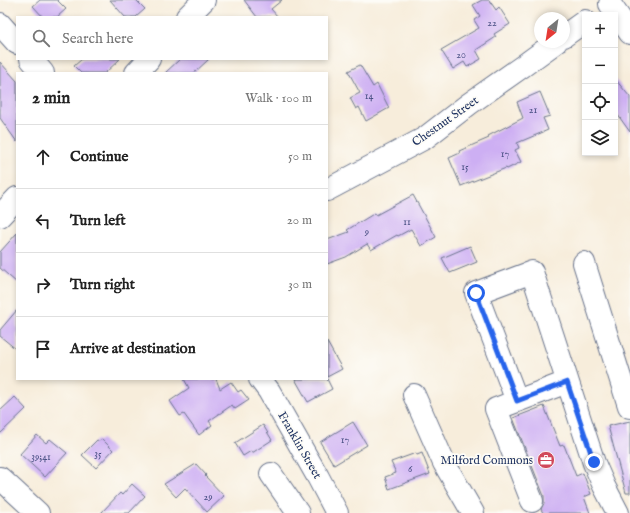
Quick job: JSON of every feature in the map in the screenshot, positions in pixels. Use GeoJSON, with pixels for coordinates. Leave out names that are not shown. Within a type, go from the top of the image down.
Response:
{"type":"FeatureCollection","features":[{"type":"Feature","properties":{"kind":"street"},"geometry":{"type":"LineString","coordinates":[[188,16],[204,0]]}},
{"type":"Feature","properties":{"kind":"street"},"geometry":{"type":"LineString","coordinates":[[606,6],[630,33]]}},
{"type":"Feature","properties":{"kind":"street"},"geometry":{"type":"LineString","coordinates":[[570,32],[582,23]]}},
{"type":"Feature","properties":{"kind":"street"},"geometry":{"type":"LineString","coordinates":[[0,24],[16,42]]}},
{"type":"Feature","properties":{"kind":"street","name":"Chestnut Street"},"geometry":{"type":"LineString","coordinates":[[328,189],[426,138],[469,104],[548,48]]}},
{"type":"Feature","properties":{"kind":"street"},"geometry":{"type":"LineString","coordinates":[[32,60],[42,72]]}},
{"type":"Feature","properties":{"kind":"street"},"geometry":{"type":"LineString","coordinates":[[137,72],[148,60]]}},
{"type":"Feature","properties":{"kind":"street"},"geometry":{"type":"LineString","coordinates":[[0,216],[16,199]]}},
{"type":"Feature","properties":{"kind":"street"},"geometry":{"type":"LineString","coordinates":[[584,263],[630,407]]}},
{"type":"Feature","properties":{"kind":"street"},"geometry":{"type":"LineString","coordinates":[[517,401],[476,293],[532,272],[597,470],[618,513]]}},
{"type":"Feature","properties":{"kind":"street","name":"Franklin Street"},"geometry":{"type":"LineString","coordinates":[[261,380],[269,391],[337,513]]}},
{"type":"Feature","properties":{"kind":"street"},"geometry":{"type":"LineString","coordinates":[[532,501],[496,409],[567,382]]}},
{"type":"Feature","properties":{"kind":"street"},"geometry":{"type":"LineString","coordinates":[[414,395],[444,463],[473,513]]}},
{"type":"Feature","properties":{"kind":"street"},"geometry":{"type":"LineString","coordinates":[[272,474],[298,513]]}},
{"type":"Feature","properties":{"kind":"street"},"geometry":{"type":"LineString","coordinates":[[0,478],[38,513]]}},
{"type":"Feature","properties":{"kind":"building"},"geometry":{"type":"Polygon","coordinates":[[[40,0],[57,0],[66,9],[58,16],[42,16],[33,6],[40,0]]]}},
{"type":"Feature","properties":{"kind":"building"},"geometry":{"type":"Polygon","coordinates":[[[110,0],[136,0],[145,9],[137,16],[124,16],[110,0]]]}},
{"type":"Feature","properties":{"kind":"building"},"geometry":{"type":"Polygon","coordinates":[[[244,0],[282,0],[271,9],[277,16],[256,16],[244,0]]]}},
{"type":"Feature","properties":{"kind":"building"},"geometry":{"type":"Polygon","coordinates":[[[482,0],[489,0],[496,10],[499,7],[510,24],[494,34],[496,37],[476,50],[481,59],[467,67],[464,62],[453,69],[441,50],[479,28],[474,20],[480,16],[473,5],[482,0]]]}},
{"type":"Feature","properties":{"kind":"building"},"geometry":{"type":"Polygon","coordinates":[[[81,60],[119,60],[106,72],[80,72],[74,66],[81,60]]]}},
{"type":"Feature","properties":{"kind":"building"},"geometry":{"type":"Polygon","coordinates":[[[179,60],[208,60],[195,72],[166,72],[179,60]]]}},
{"type":"Feature","properties":{"kind":"building"},"geometry":{"type":"Polygon","coordinates":[[[0,62],[16,80],[16,141],[0,118],[0,62]]]}},
{"type":"Feature","properties":{"kind":"building"},"geometry":{"type":"Polygon","coordinates":[[[360,65],[373,87],[377,84],[389,108],[366,121],[359,107],[356,109],[350,98],[360,93],[348,71],[360,65]]]}},
{"type":"Feature","properties":{"kind":"building"},"geometry":{"type":"Polygon","coordinates":[[[618,83],[630,97],[630,132],[618,115],[618,83]]]}},
{"type":"Feature","properties":{"kind":"building"},"geometry":{"type":"Polygon","coordinates":[[[540,92],[550,116],[543,118],[548,130],[517,143],[519,148],[515,150],[521,162],[507,169],[506,168],[461,186],[449,158],[460,153],[459,151],[489,138],[488,136],[523,118],[517,102],[540,92]]]}},
{"type":"Feature","properties":{"kind":"building"},"geometry":{"type":"Polygon","coordinates":[[[413,195],[436,237],[421,246],[411,229],[371,250],[367,244],[346,257],[328,264],[328,240],[349,232],[347,230],[375,213],[376,215],[413,195]]]}},
{"type":"Feature","properties":{"kind":"building"},"geometry":{"type":"Polygon","coordinates":[[[16,234],[16,282],[0,268],[0,252],[16,234]]]}},
{"type":"Feature","properties":{"kind":"building"},"geometry":{"type":"Polygon","coordinates":[[[470,246],[477,262],[450,273],[442,258],[470,246]]]}},
{"type":"Feature","properties":{"kind":"building"},"geometry":{"type":"Polygon","coordinates":[[[16,311],[16,349],[0,336],[0,330],[16,311]]]}},
{"type":"Feature","properties":{"kind":"building"},"geometry":{"type":"Polygon","coordinates":[[[328,344],[342,369],[328,376],[328,344]]]}},
{"type":"Feature","properties":{"kind":"building"},"geometry":{"type":"Polygon","coordinates":[[[185,380],[216,380],[220,389],[231,382],[238,392],[241,390],[249,400],[235,409],[232,405],[209,421],[212,425],[199,435],[184,414],[180,416],[170,401],[189,388],[185,380]]]}},
{"type":"Feature","properties":{"kind":"building"},"geometry":{"type":"Polygon","coordinates":[[[296,380],[328,380],[332,389],[308,402],[296,380]]]}},
{"type":"Feature","properties":{"kind":"building"},"geometry":{"type":"Polygon","coordinates":[[[15,397],[26,409],[0,434],[0,411],[15,397]]]}},
{"type":"Feature","properties":{"kind":"building","name":"Milford Commons"},"geometry":{"type":"Polygon","coordinates":[[[544,406],[560,446],[564,445],[576,476],[583,473],[591,494],[584,497],[590,513],[543,513],[541,509],[544,503],[544,496],[513,418],[544,406]]]}},
{"type":"Feature","properties":{"kind":"building"},"geometry":{"type":"Polygon","coordinates":[[[630,421],[630,493],[626,493],[608,426],[630,421]]]}},
{"type":"Feature","properties":{"kind":"building"},"geometry":{"type":"Polygon","coordinates":[[[353,422],[367,445],[334,465],[320,442],[353,422]]]}},
{"type":"Feature","properties":{"kind":"building"},"geometry":{"type":"Polygon","coordinates":[[[263,425],[272,440],[252,453],[251,451],[243,456],[235,443],[263,425]]]}},
{"type":"Feature","properties":{"kind":"building"},"geometry":{"type":"Polygon","coordinates":[[[37,435],[46,443],[50,439],[67,453],[45,477],[20,454],[37,435]]]}},
{"type":"Feature","properties":{"kind":"building"},"geometry":{"type":"Polygon","coordinates":[[[102,439],[113,450],[96,468],[82,455],[97,440],[99,441],[102,439]]]}},
{"type":"Feature","properties":{"kind":"building"},"geometry":{"type":"Polygon","coordinates":[[[416,453],[417,455],[422,453],[430,474],[389,489],[385,477],[396,473],[391,462],[416,453]]]}},
{"type":"Feature","properties":{"kind":"building"},"geometry":{"type":"Polygon","coordinates":[[[196,464],[224,496],[207,512],[185,488],[176,497],[164,484],[196,464]]]}},
{"type":"Feature","properties":{"kind":"building"},"geometry":{"type":"Polygon","coordinates":[[[132,484],[145,496],[129,513],[101,513],[120,493],[122,495],[132,484]]]}},
{"type":"Feature","properties":{"kind":"place","name":"Milford Commons"},"geometry":{"type":"Point","coordinates":[546,460]}},
{"type":"Feature","properties":{"kind":"route"},"geometry":{"type":"LineString","coordinates":[[476,293],[517,401],[567,382],[594,462]]}}]}
